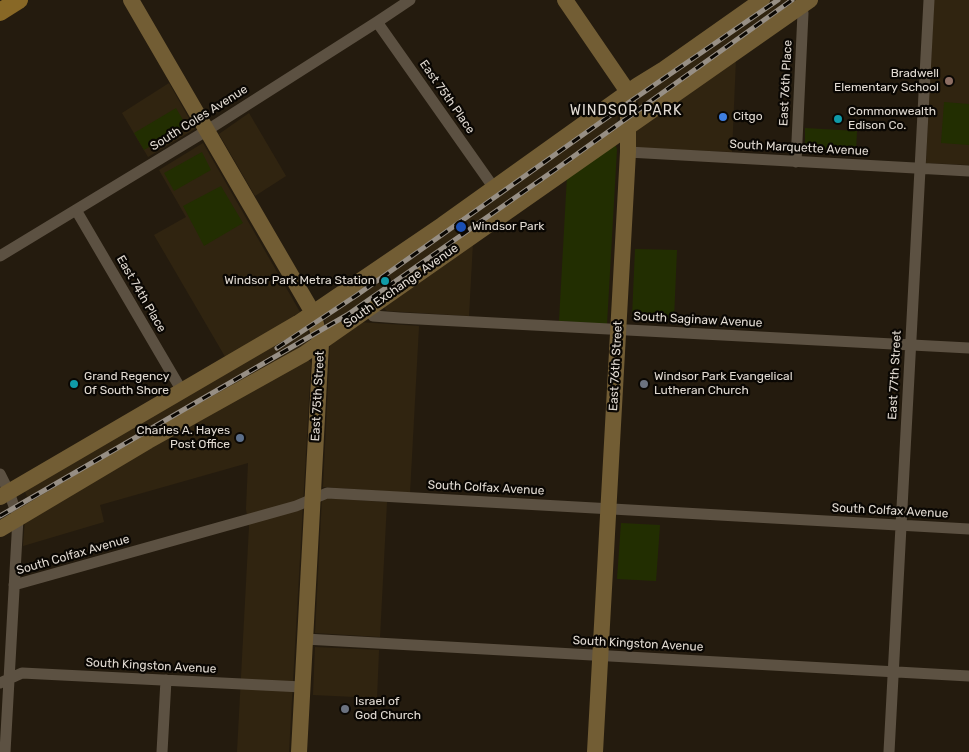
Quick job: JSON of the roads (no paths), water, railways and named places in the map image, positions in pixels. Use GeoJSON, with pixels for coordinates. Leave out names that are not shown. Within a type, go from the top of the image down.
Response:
{"type":"FeatureCollection","features":[{"type":"Feature","properties":{"kind":"main road"},"geometry":{"type":"LineString","coordinates":[[0,12],[19,0]]}},
{"type":"Feature","properties":{"kind":"street","name":"East 75th Street"},"geometry":{"type":"LineString","coordinates":[[131,0],[313,313],[321,343],[299,752]]}},
{"type":"Feature","properties":{"kind":"street","name":"South Coles Avenue"},"geometry":{"type":"LineString","coordinates":[[0,256],[206,131],[410,0]]}},
{"type":"Feature","properties":{"kind":"street"},"geometry":{"type":"LineString","coordinates":[[564,0],[628,92]]}},
{"type":"Feature","properties":{"kind":"street"},"geometry":{"type":"LineString","coordinates":[[4,494],[258,347],[313,313],[762,0]]}},
{"type":"Feature","properties":{"kind":"street","name":"East 77th Street"},"geometry":{"type":"LineString","coordinates":[[888,752],[929,0]]}},
{"type":"Feature","properties":{"kind":"street","name":"South Exchange Avenue"},"geometry":{"type":"LineString","coordinates":[[0,528],[321,343],[805,4]]}},
{"type":"Feature","properties":{"kind":"street","name":"East 76th Place"},"geometry":{"type":"LineString","coordinates":[[796,162],[805,4]]}},
{"type":"Feature","properties":{"kind":"street","name":"East 75th Place"},"geometry":{"type":"LineString","coordinates":[[377,22],[494,188]]}},
{"type":"Feature","properties":{"kind":"street","name":"East 76th Street"},"geometry":{"type":"LineString","coordinates":[[595,752],[628,152],[628,92]]}},
{"type":"Feature","properties":{"kind":"street","name":"South Marquette Avenue"},"geometry":{"type":"LineString","coordinates":[[628,152],[969,171]]}},
{"type":"Feature","properties":{"kind":"street","name":"East 74th Place"},"geometry":{"type":"LineString","coordinates":[[76,210],[182,391]]}},
{"type":"Feature","properties":{"kind":"street","name":"South Saginaw Avenue"},"geometry":{"type":"LineString","coordinates":[[369,309],[374,316],[969,348]]}},
{"type":"Feature","properties":{"kind":"street"},"geometry":{"type":"LineString","coordinates":[[0,474],[4,494],[18,518],[5,681],[5,752]]}},
{"type":"Feature","properties":{"kind":"street","name":"South Colfax Avenue"},"geometry":{"type":"LineString","coordinates":[[14,585],[296,506],[327,493],[969,529]]}},
{"type":"Feature","properties":{"kind":"street","name":"South Kingston Avenue"},"geometry":{"type":"LineString","coordinates":[[305,639],[969,676]]}},
{"type":"Feature","properties":{"kind":"street","name":"South Kingston Avenue"},"geometry":{"type":"LineString","coordinates":[[5,681],[22,673],[302,687]]}},
{"type":"Feature","properties":{"kind":"street"},"geometry":{"type":"LineString","coordinates":[[162,752],[166,680]]}},
{"type":"Feature","properties":{"kind":"railway"},"geometry":{"type":"LineString","coordinates":[[277,348],[357,295],[615,112],[778,0]]}},
{"type":"Feature","properties":{"kind":"railway"},"geometry":{"type":"LineString","coordinates":[[0,516],[347,315],[556,169],[792,0]]}},
{"type":"Feature","properties":{"kind":"place","name":"Bradwell Elementary School"},"geometry":{"type":"Point","coordinates":[949,81]}},
{"type":"Feature","properties":{"kind":"place","name":"Citgo"},"geometry":{"type":"Point","coordinates":[723,117]}},
{"type":"Feature","properties":{"kind":"place","name":"Commonwealth Edison Co."},"geometry":{"type":"Point","coordinates":[838,119]}},
{"type":"Feature","properties":{"kind":"place","name":"Windsor Park"},"geometry":{"type":"Point","coordinates":[461,227]}},
{"type":"Feature","properties":{"kind":"place","name":"Windsor Park Metra Station"},"geometry":{"type":"Point","coordinates":[385,281]}},
{"type":"Feature","properties":{"kind":"place","name":"Grand Regency Of South Shore"},"geometry":{"type":"Point","coordinates":[74,384]}},
{"type":"Feature","properties":{"kind":"place","name":"Windsor Park Evangelical Lutheran Church"},"geometry":{"type":"Point","coordinates":[644,384]}},
{"type":"Feature","properties":{"kind":"place","name":"Charles A. Hayes Post Office"},"geometry":{"type":"Point","coordinates":[240,438]}},
{"type":"Feature","properties":{"kind":"place","name":"Israel of God Church"},"geometry":{"type":"Point","coordinates":[345,709]}},
{"type":"Feature","properties":{"kind":"district","name":"WINDSOR PARK"},"geometry":{"type":"Point","coordinates":[626,111]}}]}
